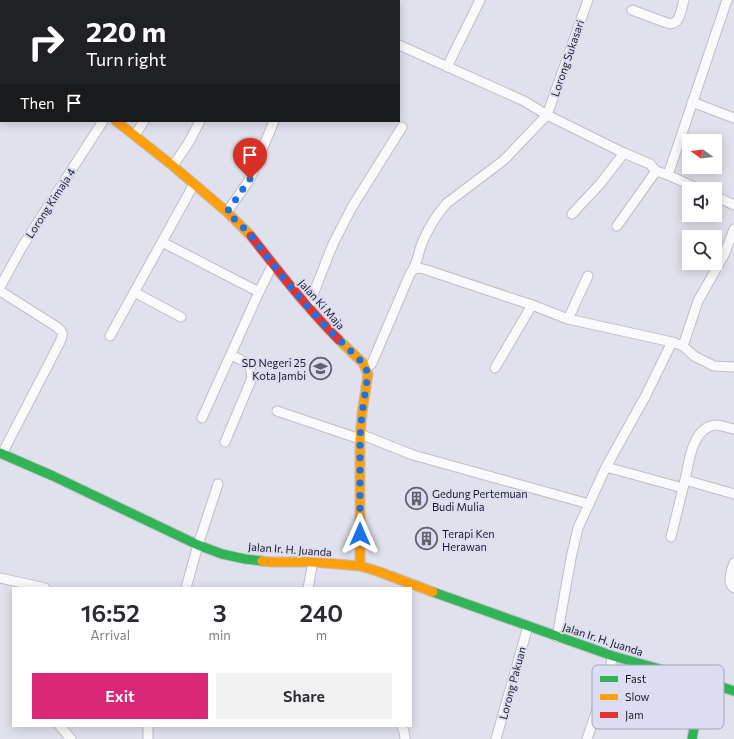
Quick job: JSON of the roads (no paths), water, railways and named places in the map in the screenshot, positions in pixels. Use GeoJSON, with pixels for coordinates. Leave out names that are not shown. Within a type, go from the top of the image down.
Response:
{"type":"FeatureCollection","features":[{"type":"Feature","properties":{"kind":"main road","name":"Jalan Ki Maja"},"geometry":{"type":"LineString","coordinates":[[117,122],[173,166],[248,232],[308,307],[363,363],[366,369]]}},
{"type":"Feature","properties":{"kind":"main road"},"geometry":{"type":"LineString","coordinates":[[360,566],[360,436],[368,374],[366,369]]}},
{"type":"Feature","properties":{"kind":"main road","name":"Jalan Ir. H. Juanda"},"geometry":{"type":"LineString","coordinates":[[1,454],[60,479],[198,545],[222,554],[270,562],[313,562],[360,566],[557,637],[645,665]]}},
{"type":"Feature","properties":{"kind":"main road","name":"Jalan Ir. H. Juanda"},"geometry":{"type":"LineString","coordinates":[[724,688],[734,691]]}},
{"type":"Feature","properties":{"kind":"main road"},"geometry":{"type":"LineString","coordinates":[[692,739],[694,729]]}},
{"type":"Feature","properties":{"kind":"street"},"geometry":{"type":"LineString","coordinates":[[447,66],[480,0]]}},
{"type":"Feature","properties":{"kind":"street","name":"Lorong Sukasari"},"geometry":{"type":"LineString","coordinates":[[547,115],[588,0]]}},
{"type":"Feature","properties":{"kind":"street"},"geometry":{"type":"LineString","coordinates":[[632,10],[667,23],[674,24],[679,18],[684,0]]}},
{"type":"Feature","properties":{"kind":"street"},"geometry":{"type":"LineString","coordinates":[[668,174],[727,0]]}},
{"type":"Feature","properties":{"kind":"street"},"geometry":{"type":"LineString","coordinates":[[400,45],[524,101],[547,115],[624,153],[650,164],[656,171],[668,174],[685,182]]}},
{"type":"Feature","properties":{"kind":"street"},"geometry":{"type":"LineString","coordinates":[[692,102],[734,118]]}},
{"type":"Feature","properties":{"kind":"street"},"geometry":{"type":"LineString","coordinates":[[366,369],[372,363],[410,274],[414,269],[423,241],[432,223],[447,203],[504,160],[547,115]]}},
{"type":"Feature","properties":{"kind":"street","name":"Lorong Kimaja 4"},"geometry":{"type":"LineString","coordinates":[[0,287],[22,247],[102,122]]}},
{"type":"Feature","properties":{"kind":"street"},"geometry":{"type":"LineString","coordinates":[[135,136],[143,122]]}},
{"type":"Feature","properties":{"kind":"street"},"geometry":{"type":"LineString","coordinates":[[173,166],[199,122]]}},
{"type":"Feature","properties":{"kind":"street"},"geometry":{"type":"LineString","coordinates":[[227,212],[250,179],[274,122]]}},
{"type":"Feature","properties":{"kind":"street"},"geometry":{"type":"LineString","coordinates":[[308,307],[333,244],[352,207],[402,127]]}},
{"type":"Feature","properties":{"kind":"street"},"geometry":{"type":"LineString","coordinates":[[572,214],[600,184],[624,153]]}},
{"type":"Feature","properties":{"kind":"street"},"geometry":{"type":"LineString","coordinates":[[618,226],[656,171]]}},
{"type":"Feature","properties":{"kind":"street"},"geometry":{"type":"LineString","coordinates":[[110,336],[194,184]]}},
{"type":"Feature","properties":{"kind":"street"},"geometry":{"type":"LineString","coordinates":[[722,199],[734,205]]}},
{"type":"Feature","properties":{"kind":"street"},"geometry":{"type":"LineString","coordinates":[[683,346],[698,301],[724,255],[734,229]]}},
{"type":"Feature","properties":{"kind":"street"},"geometry":{"type":"LineString","coordinates":[[162,242],[259,292]]}},
{"type":"Feature","properties":{"kind":"street"},"geometry":{"type":"LineString","coordinates":[[202,418],[273,264]]}},
{"type":"Feature","properties":{"kind":"street"},"geometry":{"type":"LineString","coordinates":[[414,269],[419,268],[427,270],[532,305],[568,319],[672,342],[683,346],[694,356],[714,366],[734,367]]}},
{"type":"Feature","properties":{"kind":"street"},"geometry":{"type":"LineString","coordinates":[[568,319],[588,276]]}},
{"type":"Feature","properties":{"kind":"street"},"geometry":{"type":"LineString","coordinates":[[0,291],[57,327],[63,334],[1,454]]}},
{"type":"Feature","properties":{"kind":"street"},"geometry":{"type":"LineString","coordinates":[[134,292],[181,317]]}},
{"type":"Feature","properties":{"kind":"street"},"geometry":{"type":"LineString","coordinates":[[496,368],[532,305]]}},
{"type":"Feature","properties":{"kind":"street"},"geometry":{"type":"LineString","coordinates":[[557,637],[578,528],[606,467],[672,342]]}},
{"type":"Feature","properties":{"kind":"street"},"geometry":{"type":"LineString","coordinates":[[225,442],[252,378],[249,364],[231,355]]}},
{"type":"Feature","properties":{"kind":"street"},"geometry":{"type":"LineString","coordinates":[[277,411],[360,436],[413,455],[589,504]]}},
{"type":"Feature","properties":{"kind":"street"},"geometry":{"type":"LineString","coordinates":[[671,537],[694,443],[698,436],[709,427],[716,425],[734,429]]}},
{"type":"Feature","properties":{"kind":"street"},"geometry":{"type":"LineString","coordinates":[[606,467],[734,494]]}},
{"type":"Feature","properties":{"kind":"street"},"geometry":{"type":"LineString","coordinates":[[186,587],[218,484]]}},
{"type":"Feature","properties":{"kind":"street"},"geometry":{"type":"LineString","coordinates":[[308,587],[313,562]]}},
{"type":"Feature","properties":{"kind":"street"},"geometry":{"type":"LineString","coordinates":[[734,563],[730,582],[734,588]]}},
{"type":"Feature","properties":{"kind":"street"},"geometry":{"type":"LineString","coordinates":[[0,578],[41,587]]}},
{"type":"Feature","properties":{"kind":"street"},"geometry":{"type":"LineString","coordinates":[[393,587],[396,578]]}},
{"type":"Feature","properties":{"kind":"street","name":"Lorong Pakuan"},"geometry":{"type":"LineString","coordinates":[[496,739],[528,626]]}},
{"type":"Feature","properties":{"kind":"street"},"geometry":{"type":"LineString","coordinates":[[610,665],[613,656]]}},
{"type":"Feature","properties":{"kind":"street"},"geometry":{"type":"LineString","coordinates":[[587,739],[592,724]]}},
{"type":"Feature","properties":{"kind":"street"},"geometry":{"type":"LineString","coordinates":[[61,727],[71,739]]}},
{"type":"Feature","properties":{"kind":"street"},"geometry":{"type":"LineString","coordinates":[[148,727],[148,739]]}},
{"type":"Feature","properties":{"kind":"street"},"geometry":{"type":"LineString","coordinates":[[402,727],[404,739]]}},
{"type":"Feature","properties":{"kind":"place","name":"SD Negeri 25 Kota Jambi"},"geometry":{"type":"Point","coordinates":[321,368]}},
{"type":"Feature","properties":{"kind":"place","name":"Gedung Pertemuan Budi Mulia"},"geometry":{"type":"Point","coordinates":[417,499]}},
{"type":"Feature","properties":{"kind":"place","name":"Terapi Ken Herawan"},"geometry":{"type":"Point","coordinates":[427,539]}}]}
